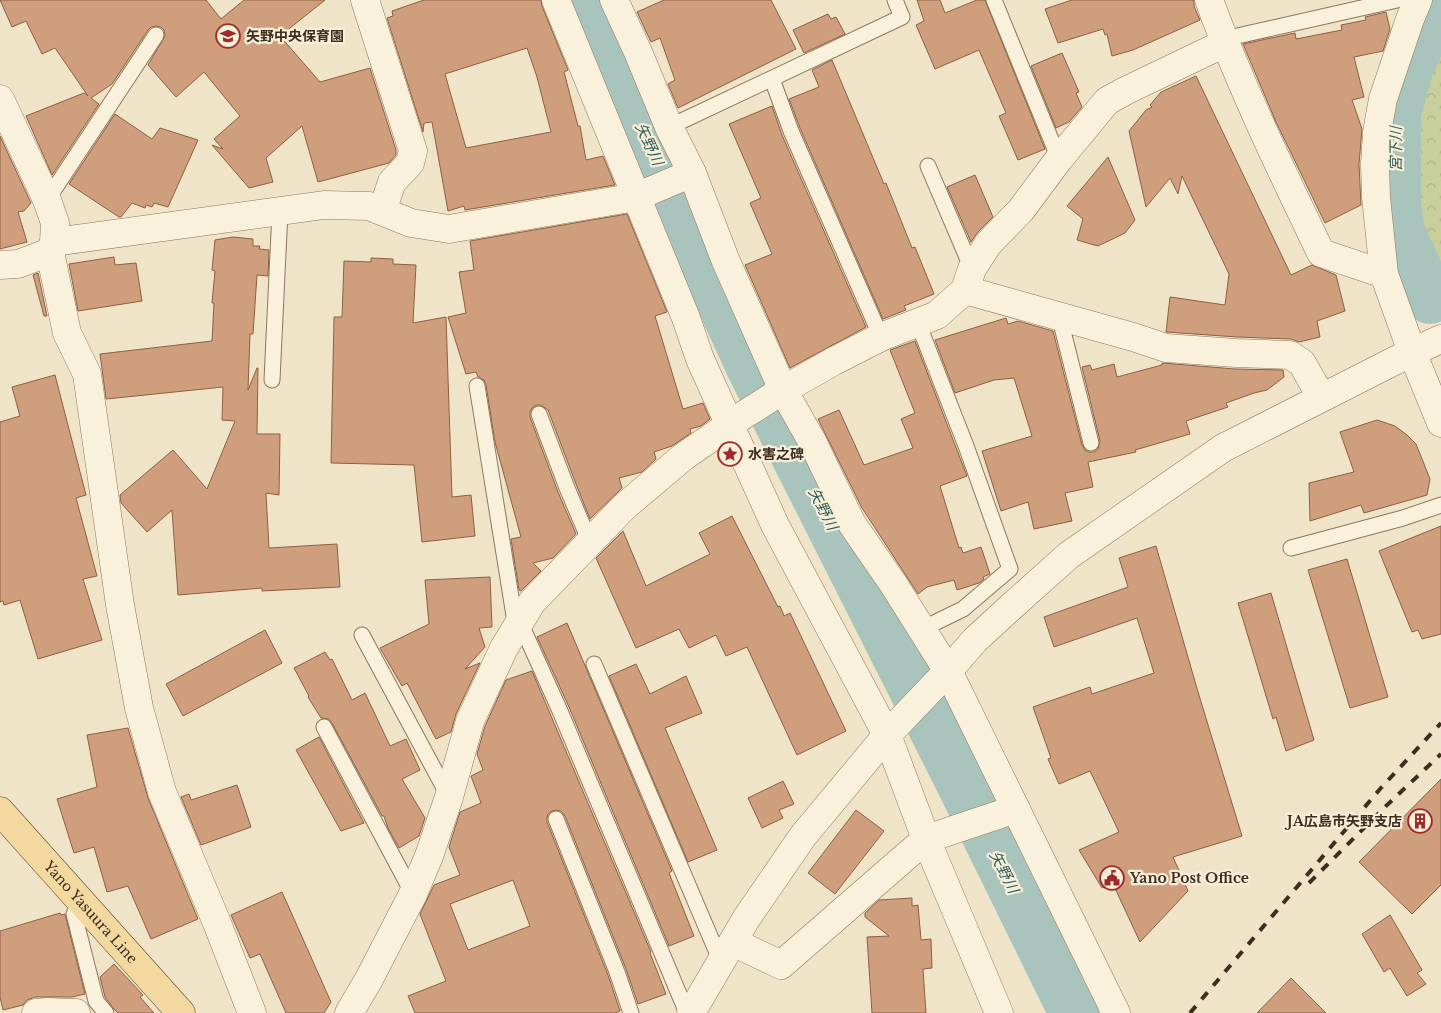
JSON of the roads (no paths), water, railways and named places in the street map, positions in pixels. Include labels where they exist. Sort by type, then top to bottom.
[{"type":"main road","name":"Yano Yasuura Line","points":[[3,821],[80,900],[181,1013]]},
{"type":"street","points":[[365,0],[413,151],[410,164],[392,182],[382,211]]},
{"type":"street","points":[[556,0],[644,193],[700,359],[736,420],[775,525],[891,730],[926,839],[999,1013]]},
{"type":"street","points":[[614,0],[638,52],[688,175],[725,259],[778,393],[813,443],[852,524],[922,629],[944,676],[1016,809],[1116,1013]]},
{"type":"street","points":[[1209,0],[1256,117],[1321,253],[1384,274]]},
{"type":"street","points":[[1418,0],[1383,99],[1377,132],[1375,164],[1376,197],[1384,274],[1412,352],[1441,423]]},
{"type":"street","points":[[349,1013],[368,981],[413,894],[429,856],[449,797],[470,720],[504,648],[532,602],[624,507],[683,457],[778,393],[834,361],[881,338],[936,315],[968,280],[988,244],[1021,210],[1059,159],[1107,102],[1125,91],[1225,41]]},
{"type":"street","points":[[0,99],[47,200],[54,223],[52,247],[67,333],[87,374],[120,605],[139,708],[162,792],[217,923],[252,1013]]},
{"type":"street","points":[[0,265],[18,264],[52,247],[324,205],[369,206],[411,223],[449,229],[644,193],[688,175]]},
{"type":"street","points":[[968,280],[1059,315],[1166,348],[1290,355],[1302,362],[1321,398]]},
{"type":"street","points":[[692,1013],[746,919],[803,836],[891,730],[944,676],[975,640],[1033,586],[1069,555],[1224,448],[1441,339]]},
{"type":"street","points":[[727,952],[781,965],[926,839],[1016,809]]},
{"type":"street","points":[[37,1013],[76,1013]]},
{"type":"lane","points":[[669,127],[902,17],[895,0]]},
{"type":"lane","points":[[994,0],[1059,159]]},
{"type":"lane","points":[[1225,41],[1396,0]]},
{"type":"lane","points":[[47,200],[156,34]]},
{"type":"lane","points":[[772,79],[791,131],[881,338]]},
{"type":"lane","points":[[928,166],[968,280]]},
{"type":"lane","points":[[272,380],[280,211]]},
{"type":"lane","points":[[1059,315],[1091,443]]},
{"type":"lane","points":[[918,323],[966,446],[1010,569],[963,609],[922,629]]},
{"type":"lane","points":[[477,386],[518,626],[560,711],[686,1013]]},
{"type":"lane","points":[[539,414],[590,542]]},
{"type":"lane","points":[[1291,548],[1403,518],[1441,505]]},
{"type":"lane","points":[[362,636],[449,797]]},
{"type":"lane","points":[[594,664],[727,952]]},
{"type":"lane","points":[[324,727],[413,894]]},
{"type":"lane","points":[[556,819],[617,972],[631,1013]]},
{"type":"lane","points":[[80,900],[74,914],[96,1001],[106,1013]]},
{"type":"waterway","name":"矢野川","points":[[583,0],[752,369],[959,779],[1074,1013]]},
{"type":"waterway","name":"宮下川","points":[[1430,299],[1400,231],[1396,205],[1396,113],[1409,67],[1438,0]]},
{"type":"railway","points":[[1190,1013],[1380,789],[1441,723]]},
{"type":"railway","points":[[1309,883],[1441,754]]},
{"type":"place","name":"矢野中央保育園","points":[[228,36]]},
{"type":"place","name":"水害之碑","points":[[730,454]]},
{"type":"place","name":"JA広島市矢野支店","points":[[1420,821]]},
{"type":"place","name":"Yano Post Office","points":[[1112,878]]}]
